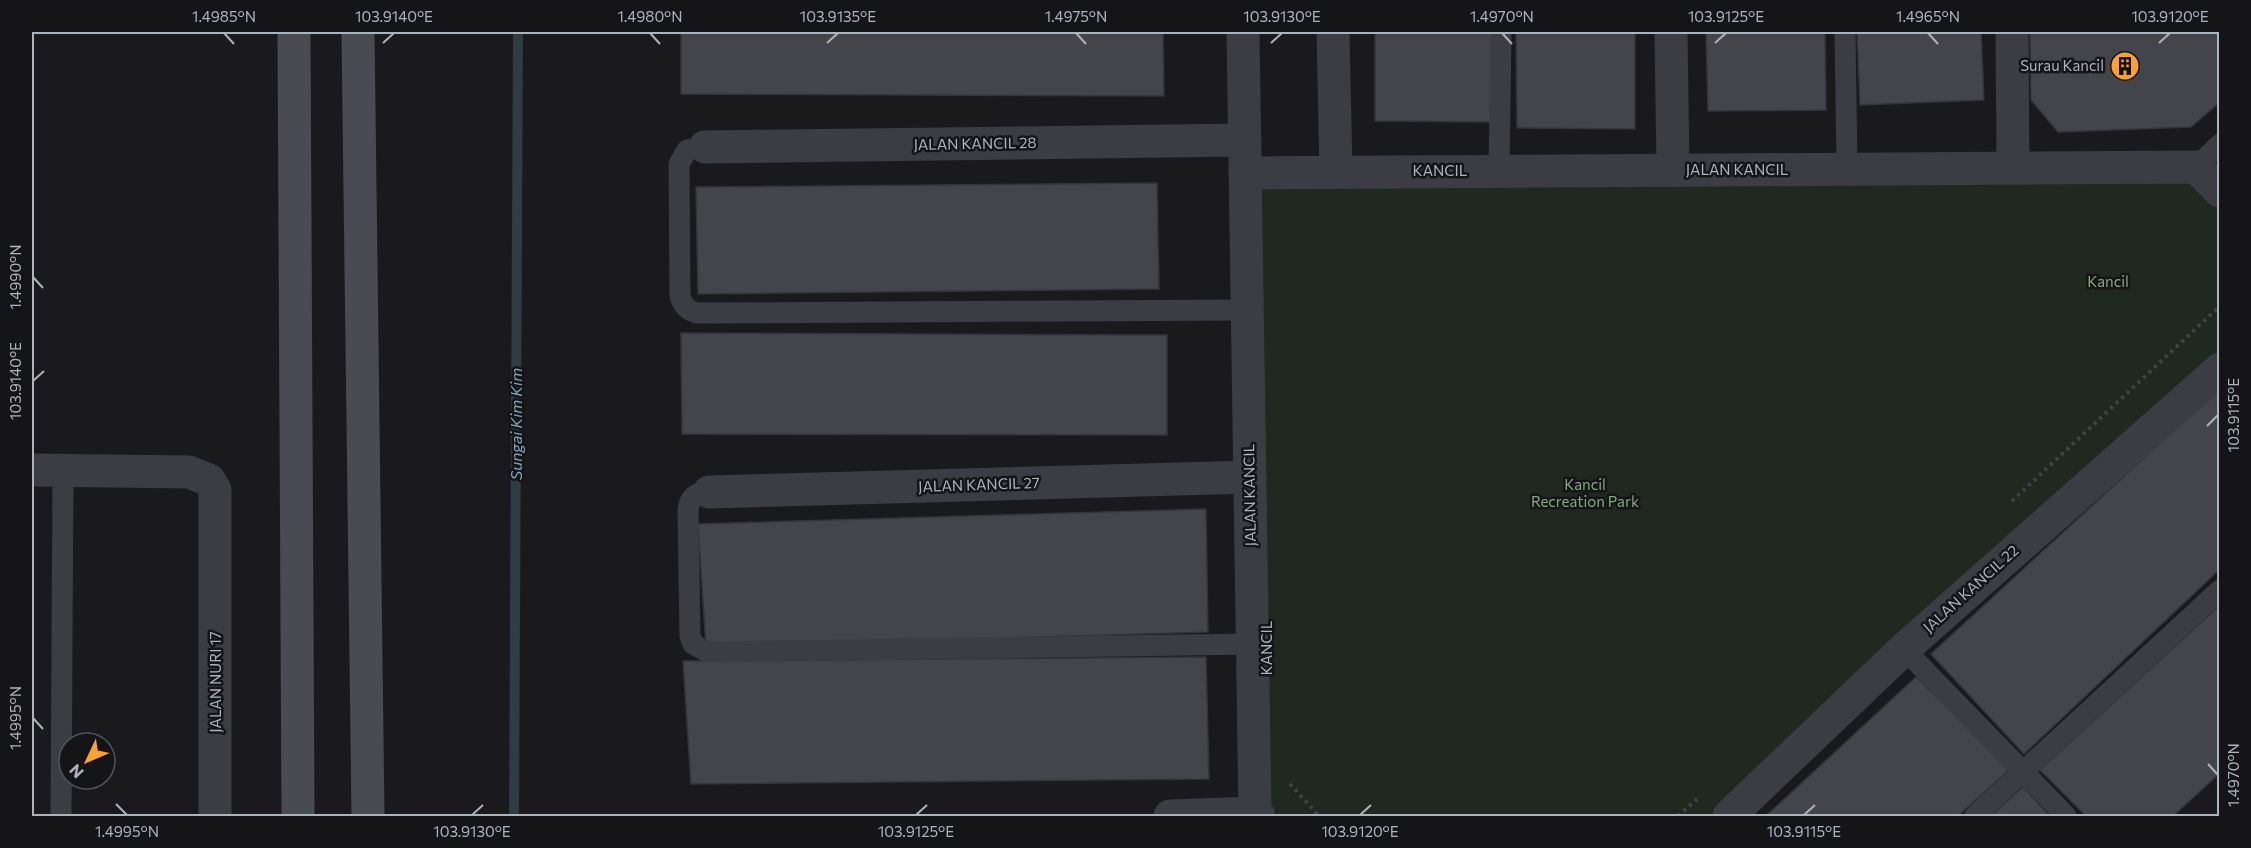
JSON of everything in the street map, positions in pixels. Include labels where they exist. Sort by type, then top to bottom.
[{"type":"main road","points":[[294,32],[298,816]]},
{"type":"main road","points":[[358,32],[368,816]]},
{"type":"street","name":"JALAN KANCIL","points":[[1243,32],[1257,815]]},
{"type":"street","points":[[1333,32],[1336,172]]},
{"type":"street","points":[[1671,32],[1672,170]]},
{"type":"street","points":[[2012,32],[2013,168]]},
{"type":"street","name":"JALAN KANCIL 28","points":[[705,147],[1245,140]]},
{"type":"street","name":"JALAN KANCIL","points":[[1245,173],[2196,167]]},
{"type":"street","points":[[2196,167],[2220,191]]},
{"type":"street","name":"JALAN KANCIL 22","points":[[1730,816],[1904,649],[2220,369]]},
{"type":"street","name":"JALAN NURI 17","points":[[47,470],[200,474],[209,480],[215,490],[215,816]]},
{"type":"street","name":"JALAN KANCIL 27","points":[[709,492],[1250,477]]},
{"type":"street","points":[[1170,816],[1257,815]]},
{"type":"lane","points":[[1499,171],[1501,32]]},
{"type":"lane","points":[[1845,32],[1847,169]]},
{"type":"lane","points":[[2196,167],[2220,144]]},
{"type":"lane","points":[[705,147],[687,150],[679,164],[680,296],[682,305],[689,311],[732,313],[1247,310]]},
{"type":"lane","points":[[47,470],[61,816]]},
{"type":"lane","points":[[709,492],[696,494],[689,500],[687,509],[690,636],[693,644],[699,650],[707,652],[1253,644]]},
{"type":"lane","points":[[1975,816],[2220,590]]},
{"type":"lane","points":[[1904,649],[2066,816]]},
{"type":"path","points":[[1288,782],[1319,816]]},
{"type":"green space","name":"Kancil Recreation Park","points":[[2196,167],[2219,191],[2219,369],[1728,816],[1279,816],[1269,805],[1238,173]]},
{"type":"building","points":[[681,32],[1163,32],[1164,96],[681,94]]},
{"type":"building","points":[[1375,32],[1492,32],[1491,122],[1375,121]]},
{"type":"building","points":[[1516,32],[1635,32],[1635,129],[1517,128]]},
{"type":"building","points":[[1706,32],[1825,32],[1826,110],[1708,111]]},
{"type":"building","points":[[1857,32],[1981,32],[1984,100],[1860,105]]},
{"type":"building","name":"Surau Kancil","points":[[2030,32],[2220,32],[2220,102],[2191,127],[2058,132],[2031,100]]},
{"type":"building","points":[[1157,183],[1159,289],[698,294],[696,187]]},
{"type":"building","points":[[681,333],[1167,335],[1167,435],[682,434]]},
{"type":"building","points":[[2220,388],[2220,569],[2024,754],[1931,654]]},
{"type":"building","points":[[1206,509],[1208,632],[706,647],[698,524]]},
{"type":"building","points":[[2220,605],[2220,773],[2173,816],[2086,816],[2040,770]]},
{"type":"building","points":[[1206,657],[1209,779],[691,784],[683,661]]},
{"type":"building","points":[[1916,677],[2011,768],[1958,816],[1766,816]]},
{"type":"building","points":[[2023,787],[2050,816],[1991,816]]},
{"type":"waterway","name":"Sungai Kim Kim","points":[[514,816],[518,32]]},
{"type":"place","name":"Surau Kancil","points":[[2125,66]]},
{"type":"park label","name":"Kancil","points":[[2108,282]]}]
